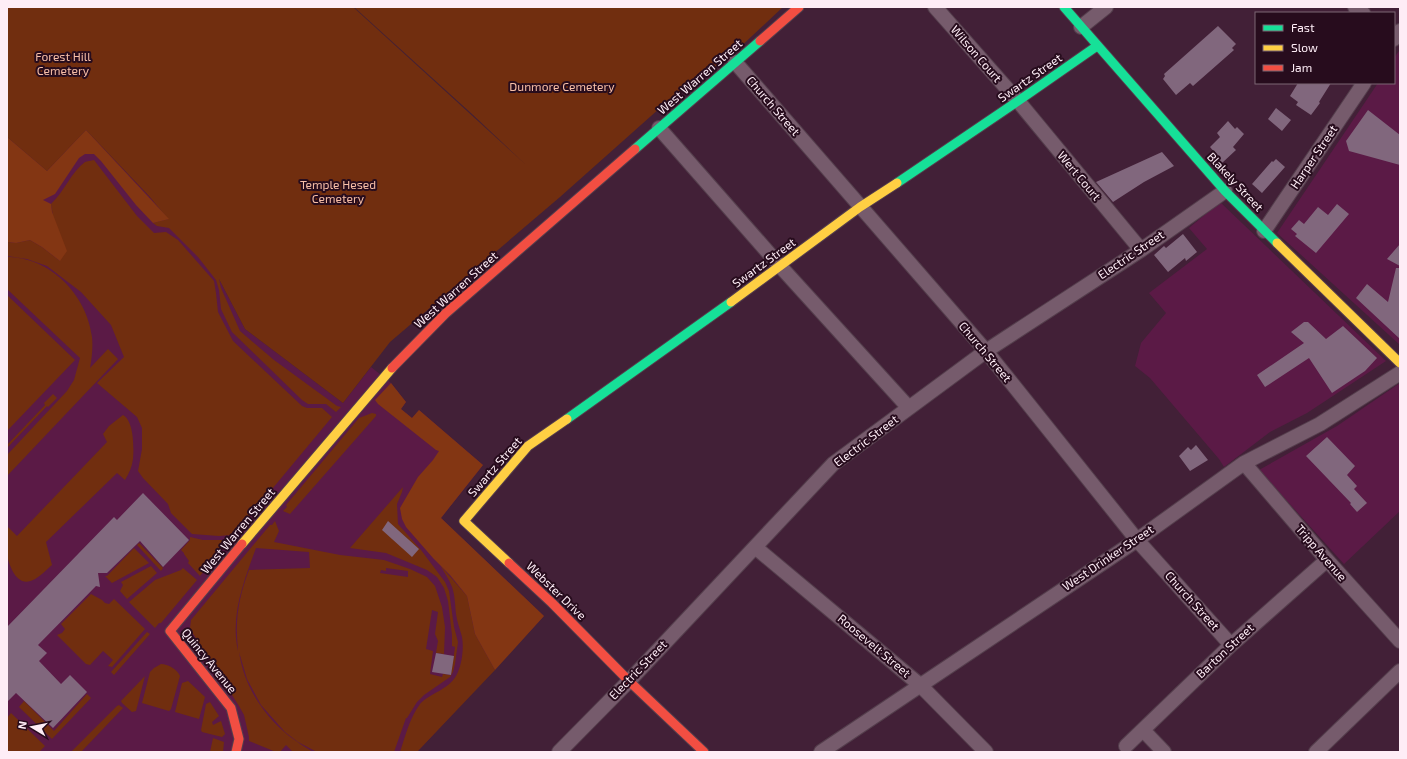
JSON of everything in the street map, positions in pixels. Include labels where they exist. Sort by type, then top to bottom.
[{"type":"street","name":"West Warren Street","points":[[170,631],[271,509],[392,368],[446,312],[799,7]]},
{"type":"street","name":"Wilson Court","points":[[935,7],[1018,101]]},
{"type":"street","name":"Blakely Street","points":[[1064,7],[1225,191],[1400,363]]},
{"type":"street","points":[[1081,27],[1106,7]]},
{"type":"street","name":"Swartz Street","points":[[464,521],[528,446],[860,207],[1097,46]]},
{"type":"street","name":"Church Street","points":[[735,62],[986,351],[1137,540],[1231,645]]},
{"type":"street","name":"Harper Street","points":[[1264,231],[1363,84]]},
{"type":"street","name":"Wert Court","points":[[1018,101],[1141,250]]},
{"type":"street","points":[[659,128],[780,266],[909,408]]},
{"type":"street","name":"Electric Street","points":[[559,752],[629,681],[833,464],[986,351],[1141,250],[1225,191]]},
{"type":"street","name":"West Drinker Street","points":[[821,752],[1137,540],[1244,463],[1320,424],[1400,373]]},
{"type":"street","name":"Tripp Avenue","points":[[1244,463],[1327,560],[1400,641]]},
{"type":"street","name":"Webster Drive","points":[[464,521],[552,603],[629,681],[704,752]]},
{"type":"street","name":"Roosevelt Street","points":[[755,547],[920,685],[986,752]]},
{"type":"street","name":"Barton Street","points":[[1126,746],[1231,645],[1327,560]]},
{"type":"street","name":"Quincy Avenue","points":[[170,631],[231,708],[239,739],[236,752]]},
{"type":"street","points":[[1316,752],[1400,670]]},
{"type":"street","points":[[1143,730],[1164,752]]},
{"type":"shaded area","points":[[1400,51],[1400,345],[1277,233],[1377,84],[1395,84],[1395,57]]},
{"type":"shaded area","points":[[86,130],[149,196],[218,277],[245,329],[343,403],[371,367],[391,383],[406,402],[401,409],[412,418],[419,410],[483,465],[441,518],[544,616],[417,752],[7,752],[7,137],[47,171]]},
{"type":"shaded area","points":[[86,130],[169,219],[153,223],[136,205],[101,161],[94,154],[85,154],[79,158],[55,194],[43,200],[51,204],[52,212],[67,251],[60,261],[30,240],[16,243],[8,242],[7,137],[47,171]]},
{"type":"shaded area","points":[[1220,202],[1386,361],[1307,413],[1270,432],[1224,467],[1219,459],[1150,378],[1135,366],[1141,343],[1166,313],[1149,293],[1207,249],[1189,228]]},
{"type":"shaded area","points":[[391,383],[406,402],[401,409],[412,418],[419,410],[483,465],[441,518],[544,616],[495,670],[475,634],[467,596],[406,527],[402,519],[400,508],[418,477],[439,451],[378,404],[375,400]]},
{"type":"shaded area","points":[[1400,383],[1400,511],[1344,564],[1259,470],[1337,426]]},
{"type":"green space","name":"Temple Hesed Cemetery","points":[[7,7],[353,7],[525,164],[354,7],[783,7],[735,52],[660,108],[560,197],[390,342],[343,403],[245,329],[219,279],[221,288],[240,331],[274,360],[337,406],[341,407],[336,412],[326,404],[308,404],[302,400],[232,332],[221,309],[219,290],[216,280],[198,257],[169,228],[157,226],[153,223],[168,219],[149,196],[86,130],[47,171],[7,137]]},
{"type":"green space","points":[[94,160],[137,216],[154,233],[166,232],[178,240],[214,281],[218,312],[233,341],[302,406],[307,408],[322,408],[332,417],[233,536],[192,534],[171,513],[168,504],[138,471],[142,449],[142,428],[137,417],[97,383],[124,357],[111,325],[81,292],[47,266],[27,259],[7,256],[7,240],[8,242],[16,243],[30,240],[60,261],[51,204],[80,166],[85,162]]},
{"type":"green space","points":[[7,257],[23,259],[38,264],[51,271],[64,281],[74,293],[83,307],[89,322],[92,337],[90,368],[108,349],[118,359],[7,476],[7,455],[67,391],[74,380],[80,358],[7,289]]},
{"type":"green space","points":[[7,295],[75,360],[7,431]]},
{"type":"green space","points":[[53,394],[57,398],[48,407],[47,406],[7,448],[7,445],[45,405],[44,403]]},
{"type":"green space","points":[[372,413],[376,414],[376,416],[290,514],[283,511],[287,507],[286,505],[359,418]]},
{"type":"green space","points":[[123,415],[127,418],[131,429],[133,448],[132,465],[125,480],[117,473],[46,542],[52,565],[33,580],[27,582],[22,581],[12,570],[8,559],[7,526],[17,536],[107,442],[103,434],[109,426]]},
{"type":"green space","points":[[403,487],[397,504],[398,524],[421,550],[445,582],[449,591],[454,627],[458,642],[455,664],[453,672],[450,677],[424,695],[417,702],[406,718],[394,752],[317,752],[298,742],[313,752],[293,752],[286,745],[280,752],[276,752],[249,741],[244,715],[190,628],[191,620],[270,525],[272,525],[275,521],[279,531],[274,542],[340,555],[384,560],[427,577],[435,586],[442,607],[445,627],[444,654],[436,653],[438,641],[435,634],[438,612],[432,610],[426,649],[433,651],[430,674],[442,677],[443,674],[451,675],[455,647],[452,646],[448,601],[444,588],[437,577],[427,570],[386,553],[350,548]],"holes":[[[256,548],[309,552],[310,568],[249,570],[241,594]],[[386,568],[408,571],[408,577],[380,573],[381,570],[386,571]],[[241,594],[237,626],[238,651],[236,624],[237,611]],[[239,652],[247,679],[261,705],[285,732],[298,742],[289,736],[271,719],[256,699],[245,677]]]},
{"type":"green space","points":[[190,537],[203,540],[229,541],[200,576],[188,563],[189,561],[181,550],[190,540]]},
{"type":"green space","points":[[139,543],[163,568],[161,571],[137,545]]},
{"type":"green space","points":[[134,548],[149,563],[112,583],[105,576],[107,576]]},
{"type":"green space","points":[[440,565],[467,596],[475,634],[495,670],[417,752],[400,752],[408,727],[416,709],[424,700],[453,681],[461,662],[463,641],[456,617],[454,594],[452,587]]},
{"type":"green space","points":[[151,566],[157,573],[127,599],[120,591],[123,585],[121,582]]},
{"type":"green space","points":[[183,568],[197,580],[161,623],[159,623],[155,628],[129,602],[155,580]]},
{"type":"green space","points":[[91,594],[109,604],[114,599],[145,629],[112,667],[108,666],[113,660],[103,651],[90,665],[86,664],[57,635],[62,633],[65,629],[61,624]]},
{"type":"green space","points":[[147,632],[150,634],[114,675],[111,672]]},
{"type":"green space","points":[[161,664],[172,667],[180,676],[171,709],[169,711],[142,703],[150,672]]},
{"type":"green space","points":[[145,676],[136,711],[132,712],[121,701]]},
{"type":"green space","points":[[188,681],[205,697],[199,719],[175,712],[182,683]]},
{"type":"green space","points":[[87,694],[91,698],[52,739],[19,707],[24,701],[54,731]]},
{"type":"green space","points":[[210,702],[219,716],[212,722],[213,725],[221,721],[225,734],[222,737],[202,732],[201,730],[206,704]]},
{"type":"green space","points":[[119,705],[123,708],[81,752],[71,752],[117,706]]},
{"type":"green space","points":[[11,713],[45,746],[39,752],[7,752],[7,718]]},
{"type":"green space","points":[[213,738],[224,742],[223,752],[210,752]]},
{"type":"building","points":[[1218,26],[1236,44],[1232,48],[1234,50],[1193,86],[1190,83],[1176,95],[1163,79],[1165,76],[1164,74]]},
{"type":"building","points":[[1297,84],[1330,84],[1319,102],[1320,103],[1311,115],[1296,105],[1298,102],[1290,96]]},
{"type":"building","points":[[1276,108],[1291,120],[1282,131],[1268,119]]},
{"type":"building","points":[[1368,110],[1400,135],[1400,165],[1349,151],[1346,141]]},
{"type":"building","points":[[1228,121],[1235,129],[1237,127],[1244,134],[1233,147],[1236,150],[1222,163],[1210,147],[1220,137],[1217,133]]},
{"type":"building","points":[[1162,152],[1174,166],[1144,182],[1113,202],[1096,182]]},
{"type":"building","points":[[1276,159],[1285,167],[1262,193],[1252,184],[1272,161],[1273,162]]},
{"type":"building","points":[[1337,204],[1349,214],[1316,253],[1295,236],[1297,234],[1291,229],[1299,220],[1304,224],[1318,207],[1328,215]]},
{"type":"building","points":[[1183,234],[1197,252],[1186,261],[1185,258],[1168,272],[1154,255],[1164,246],[1166,248]]},
{"type":"building","points":[[1400,244],[1400,266],[1387,259]]},
{"type":"building","points":[[1396,268],[1400,268],[1400,339],[1356,298],[1367,284],[1388,302]]},
{"type":"building","points":[[1304,322],[1308,322],[1326,339],[1343,326],[1377,358],[1365,371],[1332,393],[1309,358],[1265,387],[1257,375],[1304,343],[1291,332]]},
{"type":"building","points":[[1327,437],[1355,466],[1347,475],[1357,486],[1354,489],[1367,503],[1357,512],[1350,504],[1351,503],[1306,456]]},
{"type":"building","points":[[1196,445],[1208,460],[1190,471],[1179,456],[1188,447],[1191,450]]},
{"type":"building","points":[[143,493],[189,540],[163,567],[140,541],[107,573],[98,573],[100,587],[96,586],[38,645],[47,653],[39,661],[61,684],[70,675],[87,692],[53,728],[16,693],[7,702],[7,627],[114,517],[117,520]]},
{"type":"building","points":[[388,521],[419,549],[412,557],[382,530]]},
{"type":"building","points":[[436,653],[454,656],[451,675],[432,672]]},
{"type":"traffic: fast","points":[[1064,7],[1225,191],[1277,243]]},
{"type":"traffic: fast","points":[[635,149],[760,41]]},
{"type":"traffic: fast","points":[[897,183],[1097,46]]},
{"type":"traffic: fast","points":[[567,419],[731,302]]},
{"type":"traffic: slow","points":[[731,302],[860,207],[897,183]]},
{"type":"traffic: slow","points":[[1277,243],[1400,363]]},
{"type":"traffic: slow","points":[[242,544],[392,368]]},
{"type":"traffic: slow","points":[[509,563],[464,521],[528,446],[567,419]]},
{"type":"traffic: jam","points":[[760,41],[799,7]]},
{"type":"traffic: jam","points":[[392,368],[446,313],[635,149]]},
{"type":"traffic: jam","points":[[236,752],[239,739],[231,708],[170,631],[242,544]]},
{"type":"traffic: jam","points":[[509,563],[552,603],[629,681],[704,752]]},
{"type":"park label","name":"Forest Hill Cemetery","points":[[63,64]]},
{"type":"park label","name":"Dunmore Cemetery","points":[[562,87]]}]
